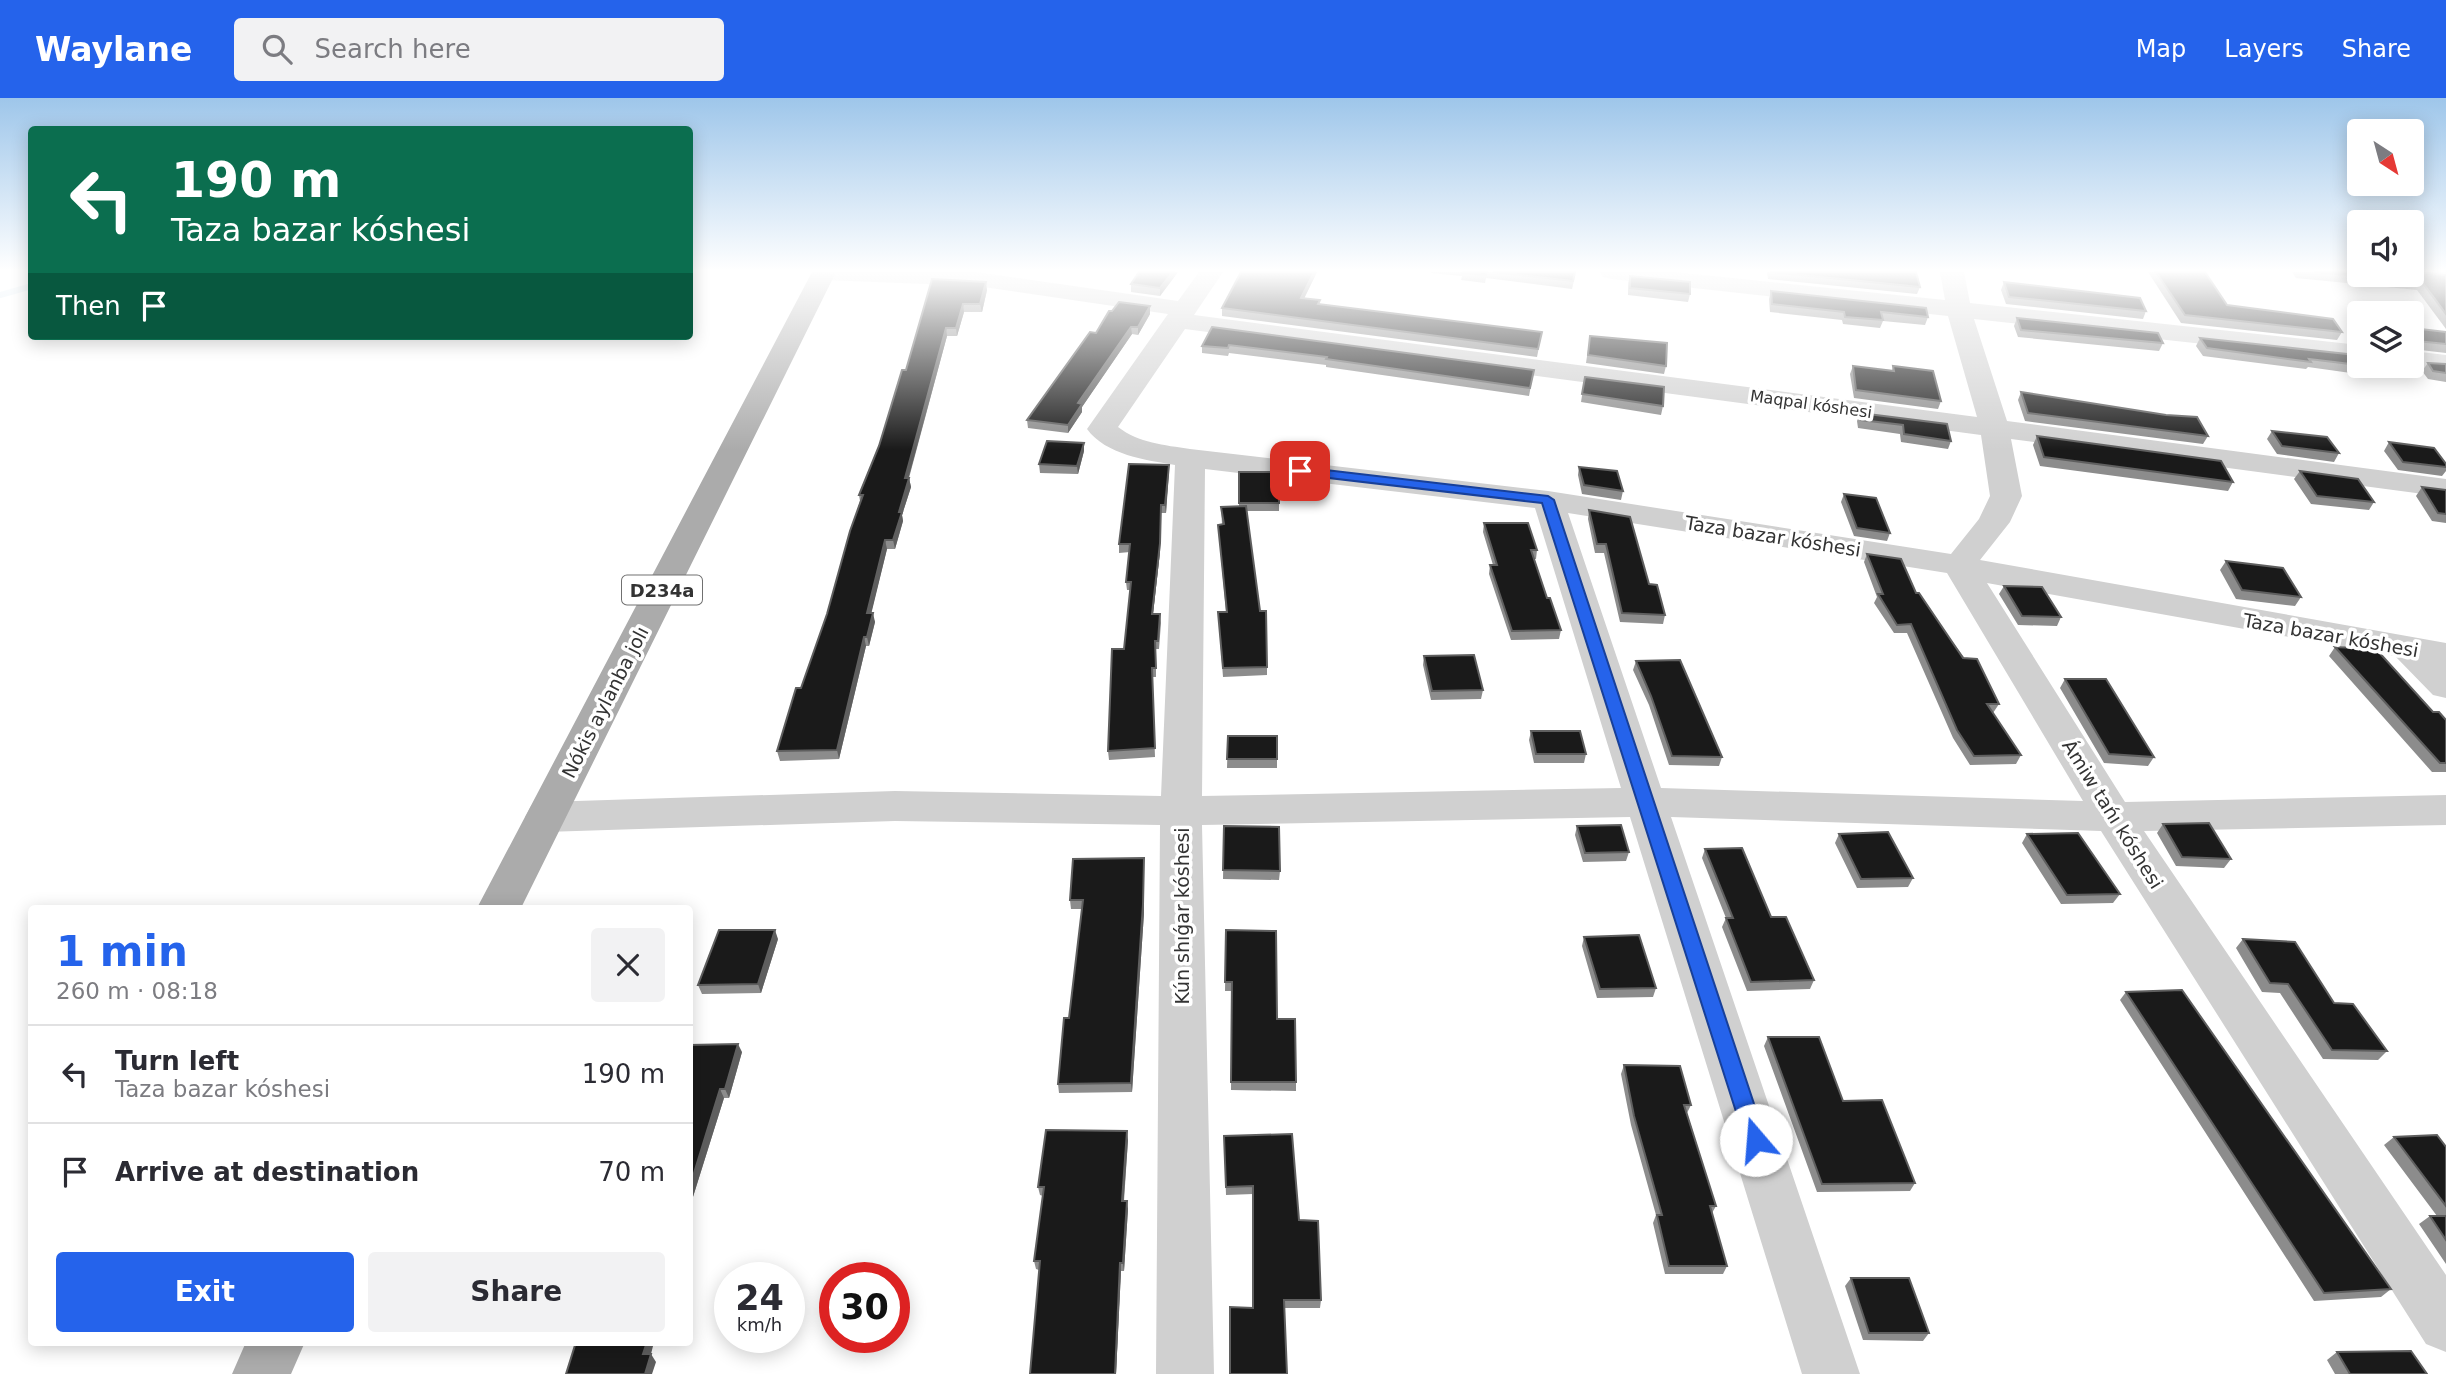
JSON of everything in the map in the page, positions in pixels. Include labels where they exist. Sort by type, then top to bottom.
[{"type":"main road","name":"Nókis aylanba jolı","points":[[501,905],[794,332]]},
{"type":"main road","points":[[261,1374],[275,1346]]},
{"type":"street","name":"Taza bazar kóshesi","points":[[1169,332],[1102,429],[1116,442],[1138,449],[1190,458],[1548,500],[1959,565],[1995,575],[2409,650],[2446,654]]},
{"type":"street","name":"Maqpal kóshesi","points":[[1298,332],[1995,429],[2446,488]]},
{"type":"street","points":[[1959,565],[1994,522],[2007,496],[1995,429],[1965,332]]},
{"type":"street","points":[[2155,332],[2347,352]]},
{"type":"street","points":[[2424,360],[2446,363]]},
{"type":"street","name":"Kún shıǵar kóshesi","points":[[1185,1374],[1181,811],[1190,458]]},
{"type":"street","points":[[1548,500],[1831,1374]]},
{"type":"street","name":"Ámiw tańı kóshesi","points":[[1959,565],[2113,817],[2446,1324]]},
{"type":"street","points":[[2409,650],[2446,686]]},
{"type":"street","points":[[545,817],[895,806],[1181,811],[1647,803],[2113,817],[2446,810]]},
{"type":"building","points":[[917,332],[945,332],[905,478],[909,478],[899,512],[902,512],[893,540],[885,540],[867,613],[873,613],[867,637],[864,637],[837,750],[777,751],[796,688],[801,688],[827,614],[863,495],[859,495],[879,446],[902,370],[906,370]]},
{"type":"building","points":[[1090,332],[1128,332],[1078,403],[1082,404],[1068,425],[1027,420]]},
{"type":"building","points":[[1210,332],[1246,332],[1534,370],[1530,388],[1326,359],[1327,357],[1229,345],[1228,348],[1202,346]]},
{"type":"building","points":[[1403,332],[1542,332],[1538,349]]},
{"type":"building","points":[[2038,332],[2144,332],[2158,333],[2163,343]]},
{"type":"building","points":[[2424,332],[2446,332],[2446,344],[2424,342]]},
{"type":"building","points":[[1590,336],[1667,343],[1666,366],[1588,355]]},
{"type":"building","points":[[2200,338],[2347,354],[2347,364],[2309,359],[2311,362],[2207,348]]},
{"type":"building","points":[[2428,363],[2446,364],[2446,373],[2433,371]]},
{"type":"building","points":[[1853,366],[1894,371],[1893,366],[1933,371],[1941,401],[1856,390]]},
{"type":"building","points":[[1585,377],[1664,387],[1663,406],[1582,394]]},
{"type":"building","points":[[2021,392],[2166,415],[2197,417],[2208,436],[2028,413]]},
{"type":"building","points":[[1860,413],[1947,424],[1951,441],[1904,434],[1903,425],[1861,420]]},
{"type":"building","points":[[2272,431],[2327,437],[2339,453],[2282,446]]},
{"type":"building","points":[[2037,436],[2221,461],[2233,482],[2044,457]]},
{"type":"building","points":[[1047,441],[1084,443],[1077,466],[1039,464]]},
{"type":"building","points":[[2389,442],[2434,448],[2446,467],[2403,462]]},
{"type":"building","points":[[1129,464],[1169,465],[1165,505],[1161,505],[1160,543],[1152,614],[1160,614],[1158,641],[1155,641],[1156,668],[1152,668],[1155,748],[1108,751],[1112,649],[1124,649],[1131,582],[1126,582],[1130,544],[1119,544]]},
{"type":"building","points":[[1579,467],[1617,471],[1623,491],[1584,485]]},
{"type":"building","points":[[2300,471],[2358,479],[2374,502],[2317,496]]},
{"type":"building","points":[[1239,472],[1279,472],[1279,503],[1239,503]]},
{"type":"building","points":[[2422,487],[2446,490],[2446,514],[2438,513]]},
{"type":"building","points":[[1844,494],[1876,498],[1890,533],[1857,528]]},
{"type":"building","points":[[1246,506],[1260,611],[1266,611],[1267,667],[1223,668],[1218,612],[1227,612],[1218,525],[1224,524],[1221,507]]},
{"type":"building","points":[[1589,510],[1630,517],[1649,584],[1657,585],[1665,615],[1622,613],[1606,544],[1597,544]]},
{"type":"building","points":[[1484,523],[1528,523],[1537,550],[1531,550],[1561,630],[1512,631],[1490,565],[1497,565]]},
{"type":"building","points":[[1867,554],[1901,559],[1916,593],[1919,593],[1963,658],[1977,659],[1999,704],[1987,704],[2021,755],[1974,756],[1957,730],[1911,624],[1897,625],[1878,594],[1883,594]]},
{"type":"building","points":[[2226,561],[2283,568],[2301,597],[2242,590]]},
{"type":"building","points":[[2004,586],[2042,587],[2061,617],[2022,616]]},
{"type":"building","points":[[2335,647],[2376,649],[2433,712],[2439,712],[2446,720],[2446,763],[2440,763]]},
{"type":"building","points":[[1474,655],[1483,690],[1432,691],[1424,656]]},
{"type":"building","points":[[1680,660],[1722,757],[1672,756],[1636,661]]},
{"type":"building","points":[[2065,679],[2106,679],[2154,757],[2109,754]]},
{"type":"building","points":[[1531,731],[1580,731],[1586,754],[1536,754]]},
{"type":"building","points":[[1228,736],[1277,736],[1277,759],[1227,759]]},
{"type":"building","points":[[2209,823],[2231,859],[2182,857],[2163,824]]},
{"type":"building","points":[[1621,825],[1629,852],[1585,853],[1577,826]]},
{"type":"building","points":[[1224,826],[1279,827],[1280,871],[1223,870]]},
{"type":"building","points":[[1888,832],[1913,878],[1861,879],[1839,834]]},
{"type":"building","points":[[2078,833],[2120,894],[2067,895],[2027,834]]},
{"type":"building","points":[[1742,848],[1771,917],[1786,917],[1814,980],[1751,982],[1726,918],[1733,918],[1705,849]]},
{"type":"building","points":[[1144,858],[1131,1083],[1058,1084],[1064,1018],[1069,1018],[1083,900],[1070,900],[1073,859]]},
{"type":"building","points":[[719,930],[775,930],[758,984],[698,985]]},
{"type":"building","points":[[1226,930],[1276,931],[1277,1019],[1295,1019],[1296,1082],[1231,1082],[1232,982],[1225,982]]},
{"type":"building","points":[[1639,935],[1656,988],[1600,989],[1584,937]]},
{"type":"building","points":[[2243,939],[2295,942],[2334,1003],[2353,1004],[2387,1051],[2332,1050],[2288,984],[2270,983]]},
{"type":"building","points":[[2182,990],[2391,1289],[2324,1293],[2126,992]]},
{"type":"building","points":[[1768,1037],[1819,1037],[1843,1101],[1882,1100],[1915,1183],[1822,1184]]},
{"type":"building","points":[[738,1044],[725,1089],[720,1089],[693,1176],[693,1045]]},
{"type":"building","points":[[1624,1065],[1680,1066],[1691,1105],[1684,1105],[1716,1206],[1710,1206],[1727,1266],[1669,1266],[1657,1215],[1662,1215],[1634,1116]]},
{"type":"building","points":[[1046,1130],[1127,1131],[1122,1201],[1127,1201],[1123,1263],[1120,1263],[1115,1374],[1030,1374],[1040,1261],[1034,1261],[1044,1187],[1038,1187]]},
{"type":"building","points":[[1292,1134],[1299,1220],[1318,1221],[1321,1300],[1284,1300],[1287,1374],[1230,1374],[1230,1307],[1253,1308],[1253,1186],[1226,1187],[1224,1136]]},
{"type":"building","points":[[2437,1135],[2446,1147],[2446,1206],[2394,1137]]},
{"type":"building","points":[[2430,1216],[2446,1216],[2446,1240]]},
{"type":"building","points":[[1851,1278],[1909,1278],[1929,1333],[1869,1333]]},
{"type":"building","points":[[575,1346],[646,1346],[643,1354],[651,1354],[645,1374],[566,1374]]},
{"type":"building","points":[[2411,1351],[2427,1374],[2350,1374],[2337,1352]]},
{"type":"route","points":[[1300,471],[1548,500],[1756,1140]]}]
